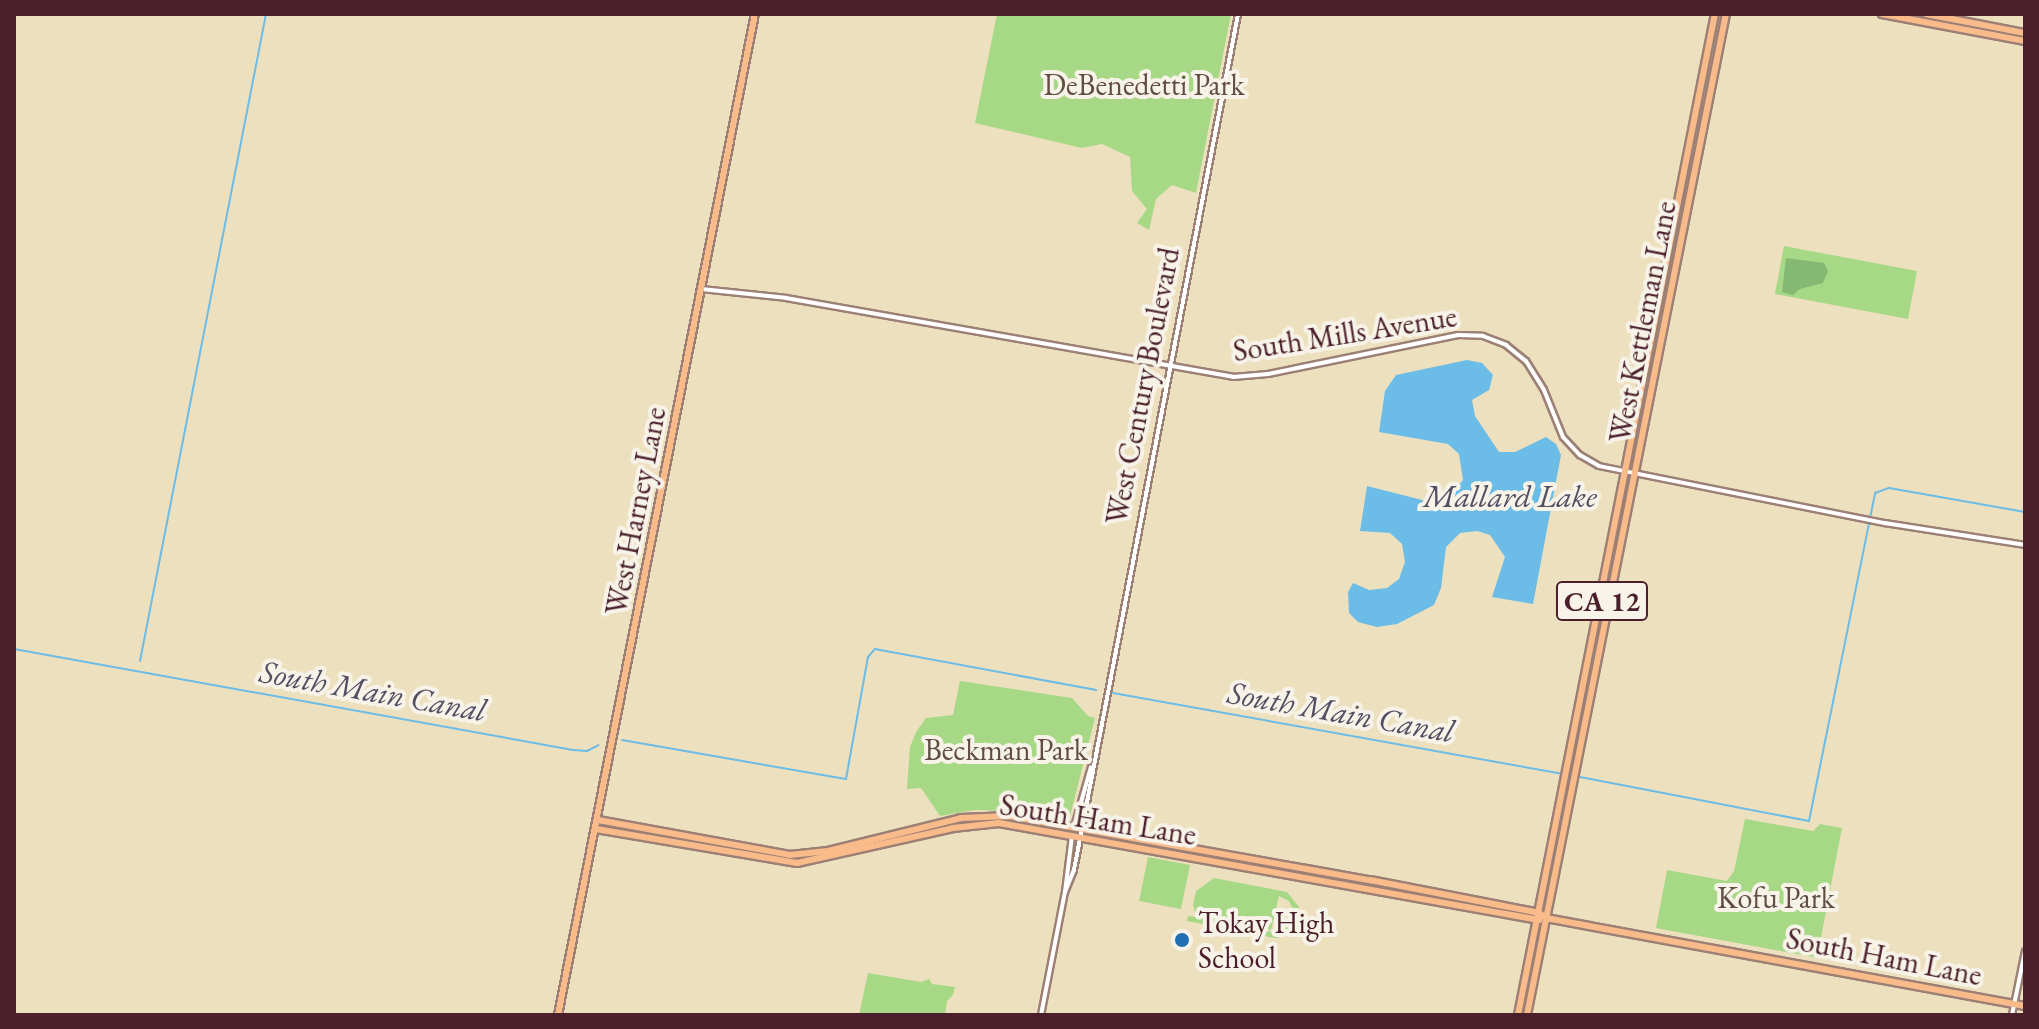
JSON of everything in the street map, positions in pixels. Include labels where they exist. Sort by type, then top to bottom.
[{"type":"main road","name":"West Harney Lane","points":[[558,1015],[755,14]]},
{"type":"main road","name":"West Kettleman Lane","points":[[1518,1015],[1631,474],[1715,14]]},
{"type":"main road","name":"West Kettleman Lane","points":[[1527,1015],[1591,695],[1597,645],[1726,14]]},
{"type":"main road","points":[[1882,14],[2025,41]]},
{"type":"main road","points":[[1926,14],[2025,33]]},
{"type":"main road","points":[[1943,26],[1962,26],[1965,22]]},
{"type":"main road","name":"South Ham Lane","points":[[598,820],[790,855],[828,851],[980,816],[1009,816],[1077,832],[2025,1006]]},
{"type":"main road","name":"South Ham Lane","points":[[596,829],[797,863],[970,825],[999,823],[1077,832]]},
{"type":"street","name":"West Century Boulevard","points":[[1041,1015],[1238,14]]},
{"type":"street","name":"South Mills Avenue","points":[[701,289],[816,303],[1243,378],[1458,335],[1483,336],[1506,345],[1526,361],[1544,390],[1558,429],[1572,447],[1594,464],[1631,474],[1993,543],[2025,545]]},
{"type":"street","points":[[2012,1015],[2025,951]]},
{"type":"green space","name":"DeBenedetti Park","points":[[997,14],[1231,14],[1196,193],[1172,185],[1156,199],[1149,230],[1137,223],[1147,209],[1132,191],[1130,157],[1102,144],[1082,148],[975,123]]},
{"type":"green space","points":[[1784,246],[1917,271],[1908,319],[1775,294]]},
{"type":"green space","points":[[1786,258],[1824,263],[1828,271],[1823,283],[1800,289],[1793,295],[1782,292]]},
{"type":"green space","name":"Beckman Park","points":[[960,681],[1072,698],[1088,716],[1095,718],[1069,820],[1010,811],[974,810],[940,816],[921,788],[907,789],[910,747],[916,732],[926,718],[953,715]]},
{"type":"green space","name":"Kofu Park","points":[[1745,819],[1813,831],[1820,824],[1842,828],[1818,953],[1813,957],[1656,928],[1667,870],[1727,881],[1734,871]]},
{"type":"green space","points":[[1148,857],[1190,865],[1181,909],[1139,901]]},
{"type":"green space","points":[[1214,878],[1287,892],[1299,907],[1297,926],[1286,936],[1275,938],[1187,921],[1188,916],[1197,917],[1193,905],[1196,891]],"holes":[[[1279,896],[1289,901],[1294,912],[1292,923],[1280,932],[1208,918],[1271,930]]]},
{"type":"green space","points":[[868,973],[921,982],[929,979],[932,984],[955,987],[947,1001],[945,1015],[859,1015]]},
{"type":"water","name":"Mallard Lake","points":[[1467,360],[1482,363],[1493,375],[1489,390],[1472,400],[1475,416],[1499,452],[1515,452],[1546,437],[1556,444],[1561,455],[1533,604],[1492,597],[1505,557],[1490,535],[1477,531],[1460,533],[1446,547],[1441,588],[1434,605],[1397,624],[1377,627],[1358,622],[1349,613],[1348,592],[1353,583],[1369,590],[1387,588],[1399,579],[1405,562],[1402,544],[1390,533],[1360,531],[1367,486],[1430,502],[1446,499],[1463,480],[1459,454],[1448,444],[1379,432],[1385,391],[1396,375]]},
{"type":"waterway","points":[[140,661],[266,14]]},
{"type":"waterway","points":[[1580,777],[1809,821],[1875,493],[1889,488],[2025,512]]},
{"type":"waterway","name":"South Main Canal","points":[[14,649],[573,750],[587,751],[599,745]]},
{"type":"waterway","name":"South Main Canal","points":[[622,740],[846,779],[868,657],[875,649],[1096,690]]},
{"type":"waterway","name":"South Main Canal","points":[[1113,693],[1562,774]]},
{"type":"place","name":"Tokay High School","points":[[1182,940]]}]
